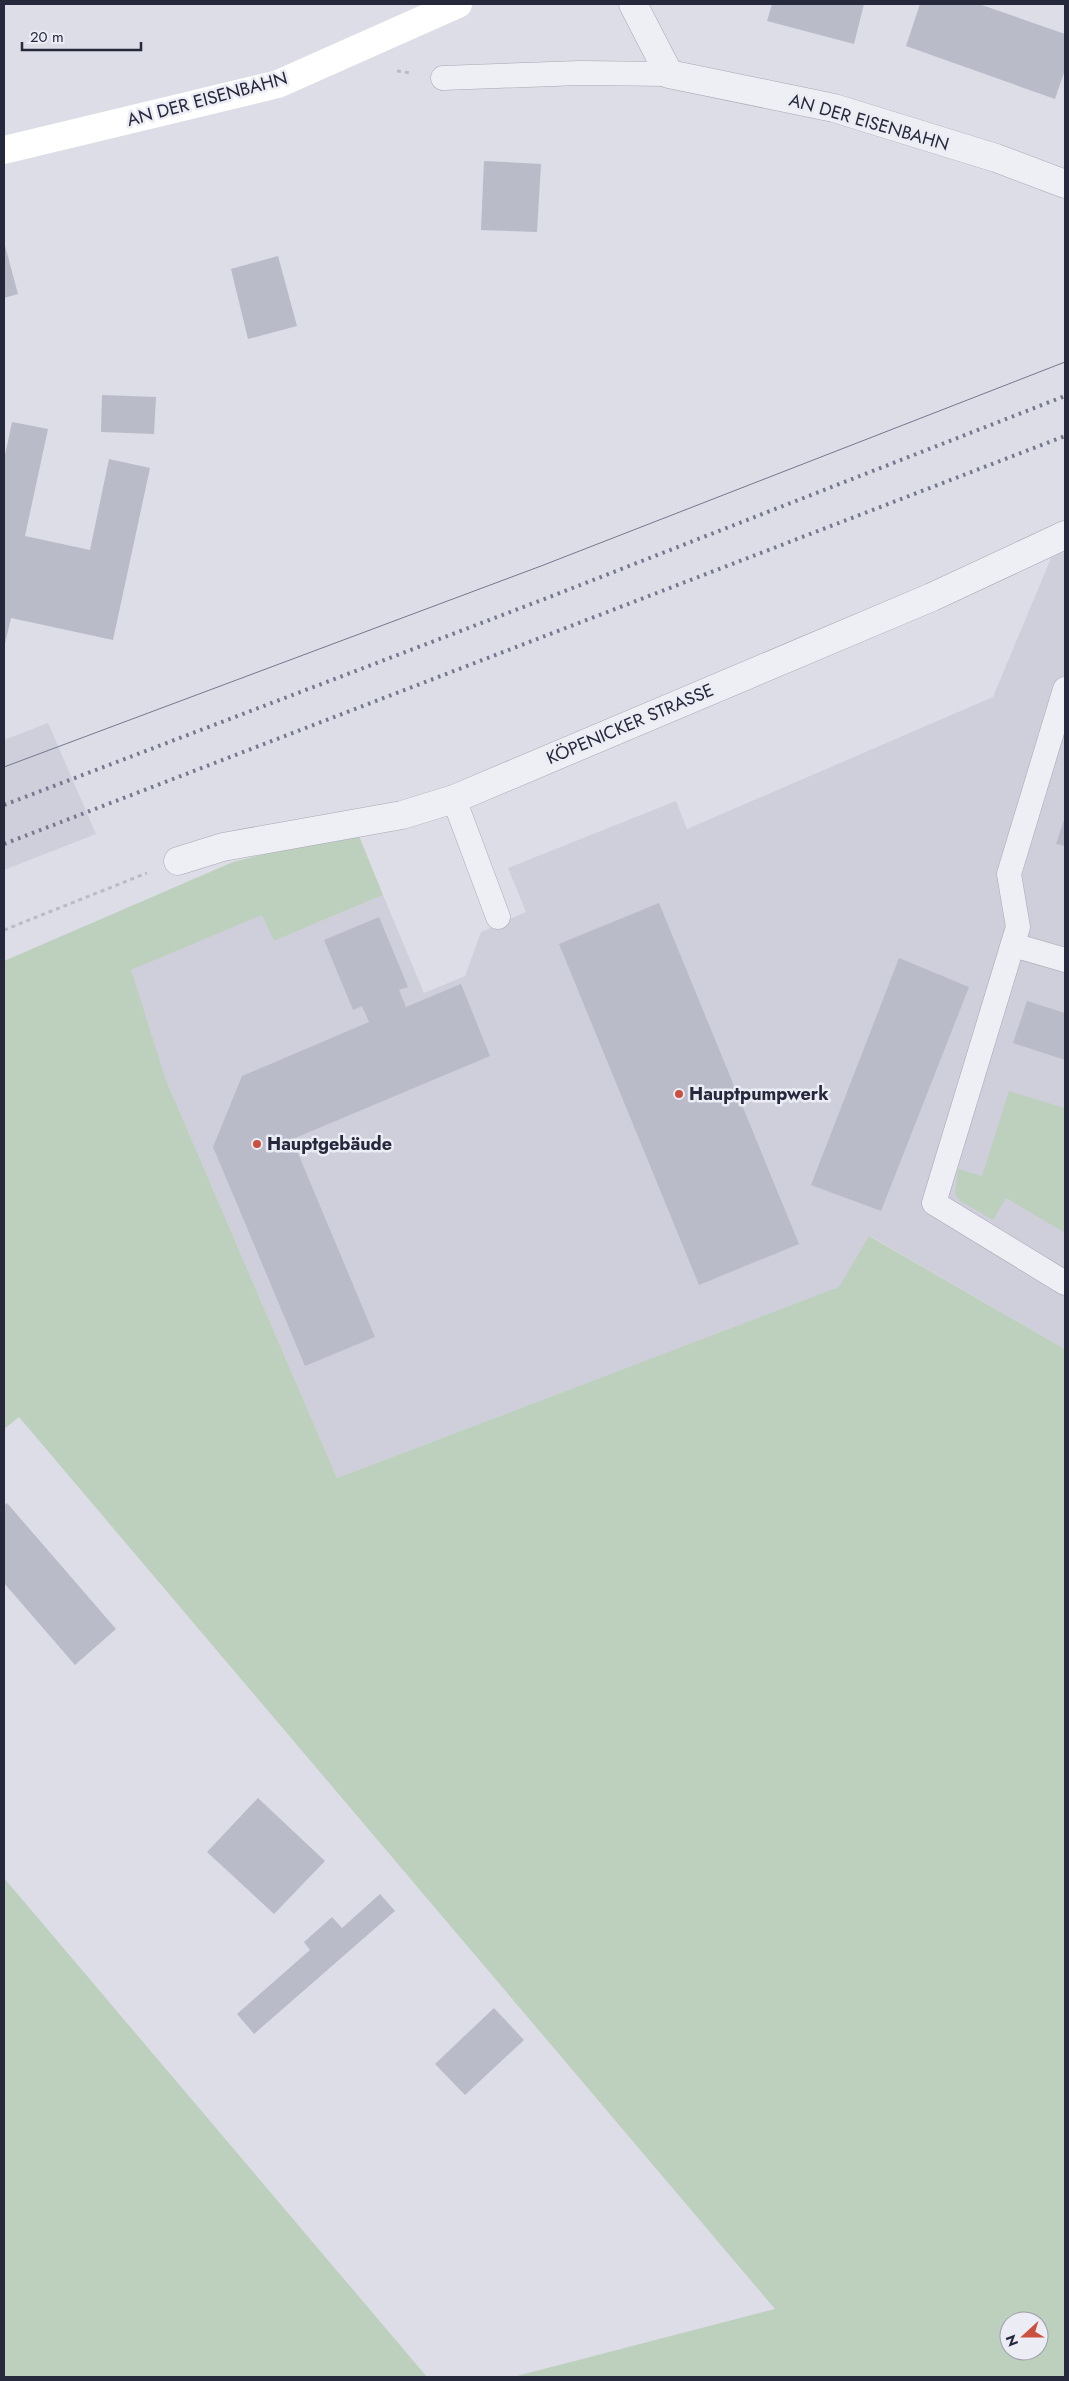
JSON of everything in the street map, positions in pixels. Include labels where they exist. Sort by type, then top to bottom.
[{"type":"main road","name":"AN DER EISENBAHN","points":[[4,150],[278,84],[458,4]]},
{"type":"street","points":[[633,4],[669,74]]},
{"type":"street","name":"AN DER EISENBAHN","points":[[669,74],[834,108],[996,158],[1065,184]]},
{"type":"street","name":"KÖPENICKER STRASSE","points":[[178,861],[223,847],[402,815],[454,799],[932,597],[1065,535]]},
{"type":"lane","name":"AN DER EISENBAHN","points":[[444,78],[580,73],[669,74]]},
{"type":"lane","points":[[1065,689],[1009,874],[1018,927],[934,1203],[1065,1283]]},
{"type":"lane","points":[[454,799],[498,917]]},
{"type":"lane","points":[[1013,945],[1065,960]]},
{"type":"path","points":[[4,930],[178,861]]},
{"type":"shaded area","points":[[1065,552],[1065,1349],[870,1236],[840,1287],[337,1478],[166,1080],[130,970],[263,914],[274,941],[383,895],[424,993],[465,976],[481,932],[526,912],[508,868],[676,801],[687,829],[993,697],[1051,558]]},
{"type":"shaded area","points":[[48,723],[96,834],[4,870],[4,740]]},
{"type":"green space","points":[[357,831],[383,895],[274,941],[262,915],[131,970],[166,1080],[337,1478],[839,1287],[869,1236],[1065,1349],[1065,2377],[513,2377],[775,2309],[19,1417],[4,1429],[4,961],[233,862]]},
{"type":"green space","points":[[1009,1091],[1065,1108],[1065,1233],[1006,1198],[993,1220],[960,1201],[955,1194],[958,1169],[982,1176]]},
{"type":"green space","points":[[4,1878],[427,2377],[4,2377]]},
{"type":"building","points":[[772,4],[864,4],[854,44],[767,21]]},
{"type":"building","points":[[920,4],[979,4],[1065,34],[1065,70],[1055,99],[906,46]]},
{"type":"building","points":[[484,161],[541,164],[537,232],[481,230]]},
{"type":"building","points":[[4,242],[18,294],[4,298]]},
{"type":"building","points":[[278,256],[297,326],[248,339],[231,269]]},
{"type":"building","points":[[102,395],[156,397],[154,434],[101,432]]},
{"type":"building","points":[[12,422],[48,429],[25,536],[90,550],[109,459],[150,468],[113,640],[11,618],[4,648],[4,460]]},
{"type":"building","points":[[1065,817],[1065,846],[1056,844]]},
{"type":"building","name":"Hauptpumpwerk","points":[[659,903],[799,1244],[699,1285],[559,944]]},
{"type":"building","name":"Hauptgebäude","points":[[379,917],[408,987],[399,990],[406,1007],[461,984],[490,1056],[295,1138],[301,1141],[297,1151],[375,1337],[305,1366],[213,1147],[242,1076],[369,1022],[362,1006],[353,1010],[324,940]]},
{"type":"building","points":[[899,958],[969,987],[881,1211],[811,1185]]},
{"type":"building","points":[[1027,1001],[1065,1013],[1065,1060],[1013,1043]]},
{"type":"building","points":[[7,1503],[116,1629],[75,1665],[4,1583],[4,1506]]},
{"type":"building","points":[[258,1798],[325,1861],[274,1914],[207,1852]]},
{"type":"building","points":[[380,1894],[395,1911],[254,2034],[237,2014],[310,1950],[304,1942],[332,1917],[342,1928]]},
{"type":"building","points":[[494,2008],[524,2040],[465,2095],[435,2064]]},
{"type":"tram line","points":[[4,767],[541,566],[1065,362]]},
{"type":"railway","points":[[4,805],[547,598],[1065,396]]},
{"type":"railway","points":[[4,844],[1065,436]]},
{"type":"place","name":"Hauptpumpwerk","points":[[679,1094]]},
{"type":"place","name":"Hauptgebäude","points":[[257,1144]]}]
